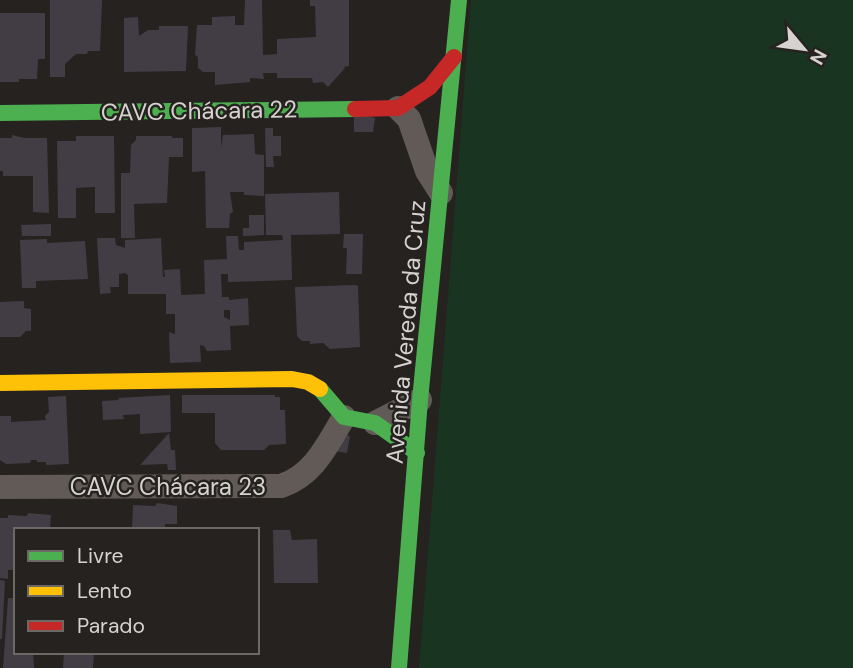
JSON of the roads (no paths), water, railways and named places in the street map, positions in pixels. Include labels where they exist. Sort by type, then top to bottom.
[{"type":"street","name":"Avenida Vereda da Cruz","points":[[399,668],[420,400],[460,0]]},
{"type":"street","points":[[442,195],[427,172],[409,119],[398,108],[434,85],[453,57]]},
{"type":"street","name":"CAVC Chácara 22","points":[[0,113],[398,108]]},
{"type":"street","points":[[0,383],[292,379],[308,382],[319,388],[344,417],[375,423],[417,453]]},
{"type":"street","points":[[375,423],[420,400]]},
{"type":"street","name":"CAVC Chácara 23","points":[[0,487],[281,486],[296,481],[320,458],[344,417]]}]
